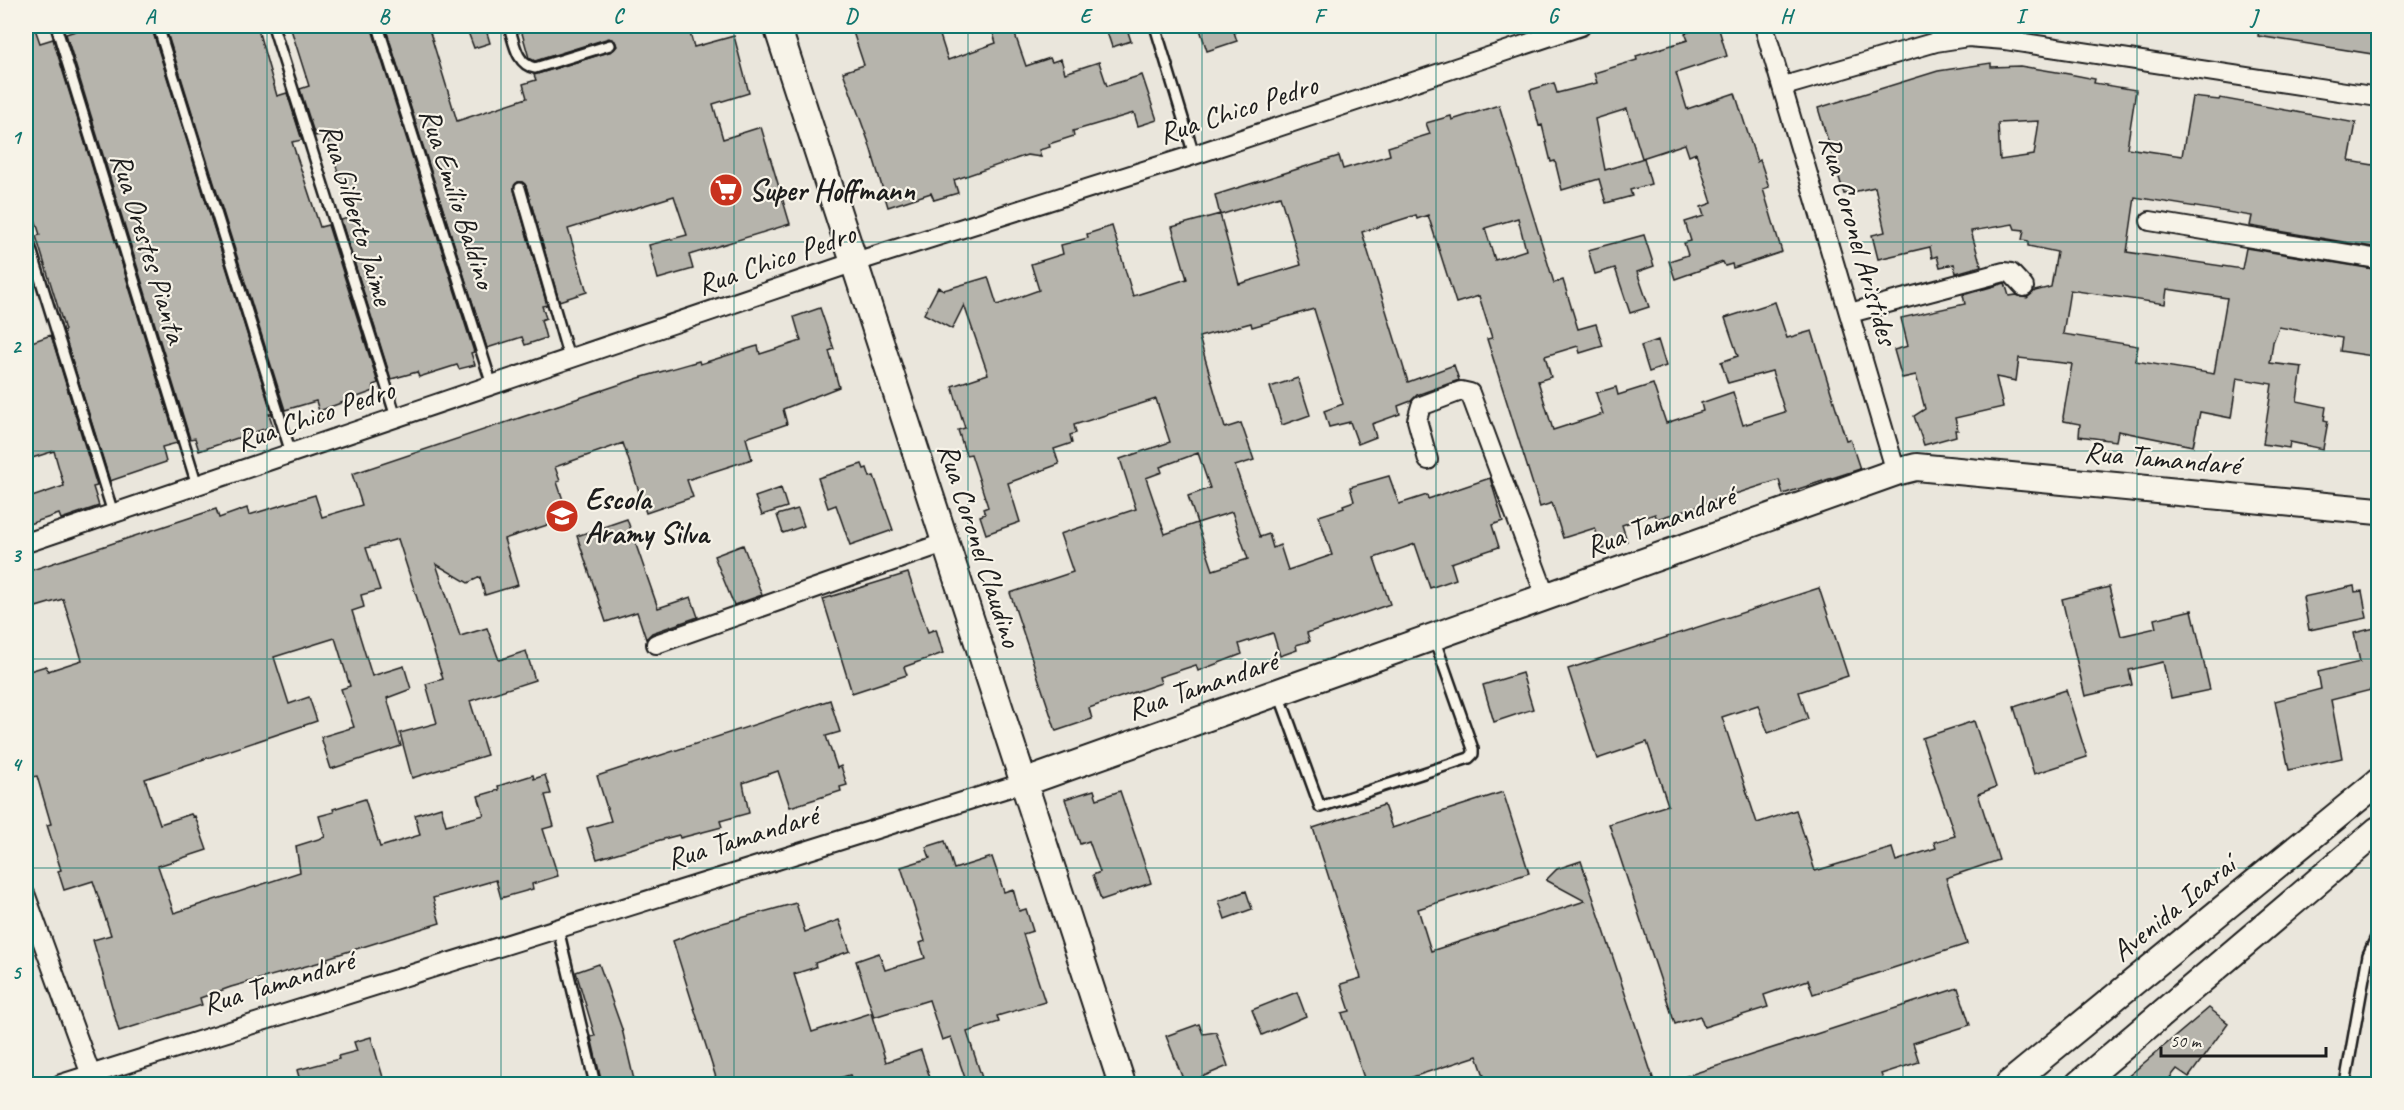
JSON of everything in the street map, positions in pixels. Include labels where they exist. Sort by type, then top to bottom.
[{"type":"street","name":"Rua Coronel Claudino","points":[[777,26],[852,263],[1122,1084]]},
{"type":"street","name":"Rua Chico Pedro","points":[[26,543],[852,263],[1194,155],[1581,26]]},
{"type":"street","name":"Rua Coronel Aristides","points":[[1764,26],[1784,87],[1896,472]]},
{"type":"street","points":[[1784,87],[1936,42],[1968,37],[2006,40],[2379,97]]},
{"type":"street","points":[[2150,221],[2379,259]]},
{"type":"street","points":[[1850,312],[2004,272],[2011,273],[2024,287]]},
{"type":"street","points":[[1428,460],[1417,420],[1421,406],[1461,391],[1470,393],[1546,597]]},
{"type":"street","name":"Rua Tamandaré","points":[[62,1084],[1023,783],[1896,472],[1917,467],[2379,511]]},
{"type":"street","points":[[657,644],[944,543]]},
{"type":"street","name":"Avenida Icaraí","points":[[2009,1084],[2379,782]]},
{"type":"street","points":[[2079,1084],[2379,830]]},
{"type":"street","points":[[26,896],[90,1075]]},
{"type":"lane","name":"Rua Orestes Pianta","points":[[56,26],[197,485]]},
{"type":"lane","points":[[158,26],[291,453]]},
{"type":"lane","name":"Rua Gilberto Jaime","points":[[273,26],[396,417]]},
{"type":"lane","name":"Rua Emílio Baldino","points":[[378,26],[492,385]]},
{"type":"lane","points":[[509,26],[521,61],[527,67],[535,68],[610,45]]},
{"type":"lane","points":[[1155,26],[1194,155]]},
{"type":"lane","points":[[519,188],[569,358]]},
{"type":"lane","points":[[26,233],[113,513]]},
{"type":"lane","points":[[1278,693],[1320,807],[1469,758],[1473,749],[1434,638]]},
{"type":"lane","points":[[558,929],[595,1084]]},
{"type":"lane","points":[[2345,1084],[2368,955],[2379,933]]},
{"type":"building","points":[[26,26],[34,26],[40,43],[53,39],[177,443],[162,447],[166,462],[110,481],[63,331],[65,330],[36,236],[40,235],[29,199],[26,201]]},
{"type":"building","points":[[91,26],[151,26],[272,414],[269,414],[273,426],[199,451],[195,438],[190,439],[66,34]]},
{"type":"building","points":[[165,26],[257,26],[277,96],[287,93],[302,140],[292,142],[320,227],[328,225],[378,383],[373,385],[374,391],[319,411],[316,401],[285,410]]},
{"type":"building","points":[[290,26],[371,26],[474,352],[471,353],[475,365],[459,369],[457,365],[419,377],[417,372],[391,379],[341,220],[352,217],[326,134],[315,136],[300,89],[309,86]]},
{"type":"building","points":[[385,26],[428,26],[457,121],[527,98],[523,84],[536,80],[534,75],[612,51],[617,46],[615,41],[609,38],[535,61],[529,58],[520,26],[688,26],[694,47],[734,36],[749,93],[713,104],[723,139],[761,127],[790,224],[689,255],[693,269],[658,279],[649,245],[687,235],[674,196],[568,229],[587,292],[559,301],[526,186],[518,182],[514,190],[547,305],[542,306],[546,318],[541,320],[546,338],[525,345],[522,337],[487,348]]},
{"type":"building","points":[[485,26],[490,43],[474,48],[468,32]]},
{"type":"building","points":[[851,26],[937,26],[948,60],[996,43],[991,26],[1012,26],[1026,66],[1050,58],[1052,62],[1061,59],[1065,73],[1099,62],[1107,86],[1142,75],[1157,120],[1138,126],[1134,113],[1073,131],[1074,136],[1049,144],[1050,147],[1039,150],[1041,157],[1027,155],[954,180],[958,193],[934,200],[931,193],[888,207],[869,143],[843,72],[864,65]]},
{"type":"building","points":[[1105,26],[1126,26],[1131,41],[1112,47]]},
{"type":"building","points":[[1199,26],[1232,26],[1237,41],[1207,51]]},
{"type":"building","points":[[1708,26],[1718,26],[1727,56],[1676,73],[1687,109],[1735,93],[1757,162],[1760,160],[1769,187],[1763,189],[1782,252],[1733,268],[1732,264],[1725,266],[1723,262],[1675,279],[1669,261],[1688,255],[1684,243],[1691,241],[1685,222],[1704,216],[1701,207],[1712,203],[1696,153],[1689,156],[1685,144],[1642,158],[1627,109],[1595,119],[1605,170],[1644,158],[1651,184],[1630,190],[1632,196],[1606,203],[1599,179],[1562,190],[1555,161],[1551,162],[1542,125],[1539,126],[1530,90],[1554,83],[1557,93],[1597,83],[1594,73],[1637,60],[1636,56],[1688,40],[1685,33]]},
{"type":"building","points":[[2259,26],[2379,26],[2379,55],[2258,36]]},
{"type":"building","points":[[1991,63],[1991,67],[2020,66],[2095,79],[2094,83],[2136,90],[2127,148],[2182,156],[2192,97],[2219,100],[2220,98],[2356,123],[2349,161],[2379,166],[2379,248],[2250,226],[2252,216],[2135,197],[2127,252],[2242,269],[2246,248],[2379,270],[2379,357],[2340,351],[2342,338],[2279,327],[2273,342],[2270,363],[2302,367],[2297,401],[2326,407],[2324,420],[2328,421],[2323,449],[2290,442],[2289,448],[2263,444],[2272,384],[2237,378],[2231,418],[2200,412],[2193,446],[2118,431],[2116,441],[2079,436],[2080,424],[2064,421],[2063,417],[2072,364],[2019,358],[2016,381],[1996,377],[2003,407],[1955,418],[1958,430],[1955,430],[1956,436],[1924,445],[1914,416],[1925,409],[1916,375],[1902,378],[1894,350],[1908,346],[1901,318],[1965,304],[1963,295],[2005,283],[2009,296],[2027,298],[2035,291],[2051,287],[2057,252],[2028,246],[2028,241],[2022,240],[2024,230],[2015,229],[2013,224],[1971,231],[1981,266],[1956,273],[1954,264],[1940,267],[1937,256],[1932,258],[1930,247],[1878,259],[1872,235],[1885,232],[1875,187],[1844,194],[1818,108],[1938,71]],"holes":[[[2039,121],[2034,155],[2000,160],[1998,123]],[[2167,289],[2227,298],[2214,374],[2135,361],[2138,346],[2063,334],[2070,290],[2165,304]]]},
{"type":"building","points":[[1499,105],[1554,283],[1563,280],[1578,329],[1596,324],[1603,346],[1580,353],[1578,346],[1545,356],[1551,377],[1538,381],[1553,430],[1603,414],[1596,393],[1616,387],[1618,395],[1653,384],[1666,423],[1703,411],[1701,403],[1733,392],[1743,425],[1785,412],[1772,371],[1728,383],[1721,362],[1738,356],[1725,318],[1775,302],[1787,338],[1812,331],[1846,440],[1850,439],[1860,469],[1783,494],[1779,480],[1657,519],[1655,514],[1622,525],[1627,541],[1602,549],[1595,528],[1563,538],[1552,503],[1540,507],[1487,339],[1492,338],[1479,296],[1456,303],[1428,215],[1417,219],[1416,215],[1362,232],[1408,382],[1454,365],[1459,380],[1417,395],[1411,401],[1398,406],[1400,414],[1372,424],[1376,437],[1358,444],[1350,422],[1329,427],[1324,411],[1343,404],[1314,309],[1252,327],[1251,323],[1199,337],[1225,428],[1241,423],[1254,460],[1235,466],[1260,537],[1269,534],[1273,548],[1280,545],[1288,570],[1332,555],[1319,516],[1344,508],[1343,505],[1354,501],[1350,487],[1389,476],[1399,504],[1427,495],[1428,499],[1490,478],[1503,521],[1492,525],[1499,547],[1451,563],[1456,579],[1430,588],[1415,544],[1374,558],[1390,604],[1307,633],[1310,641],[1296,645],[1297,650],[1280,656],[1273,633],[1239,644],[1242,654],[1198,671],[1196,665],[1159,677],[1161,683],[1089,708],[1092,719],[1056,731],[1010,593],[1073,572],[1060,534],[1136,509],[1120,459],[1170,442],[1156,399],[1074,425],[1076,433],[1070,435],[1072,443],[1054,449],[1059,464],[1008,483],[1020,522],[986,534],[980,516],[985,514],[983,509],[988,507],[971,454],[966,455],[958,430],[965,428],[952,386],[988,374],[964,305],[952,329],[924,314],[938,287],[944,290],[988,277],[997,305],[1039,290],[1031,264],[1063,254],[1061,245],[1088,238],[1087,234],[1112,226],[1133,296],[1187,279],[1172,227],[1220,214],[1215,195],[1339,156],[1343,169],[1390,155],[1388,147],[1430,134],[1426,123],[1451,116],[1452,120]],"holes":[[[1280,196],[1301,265],[1239,284],[1220,215]],[[1518,218],[1526,250],[1495,260],[1485,228]],[[1198,453],[1210,488],[1188,496],[1197,523],[1165,534],[1146,478],[1162,472],[1160,467]],[[1232,512],[1248,559],[1213,570],[1197,523]]]},
{"type":"building","points":[[1644,235],[1654,266],[1637,272],[1649,307],[1630,313],[1615,268],[1595,274],[1588,250]]},
{"type":"building","points":[[820,308],[834,349],[829,351],[839,387],[783,409],[787,424],[746,438],[752,459],[687,480],[693,497],[646,513],[623,443],[555,467],[560,481],[557,482],[569,518],[504,539],[518,585],[485,595],[480,577],[468,583],[436,564],[460,636],[487,628],[499,660],[526,651],[535,680],[470,701],[487,755],[412,778],[400,733],[437,723],[426,684],[443,679],[398,539],[366,548],[380,590],[361,595],[364,607],[352,611],[372,676],[404,666],[411,689],[387,698],[401,746],[331,769],[321,737],[354,727],[341,689],[350,686],[335,638],[274,657],[289,704],[309,697],[317,721],[145,779],[160,824],[191,814],[195,816],[207,850],[158,866],[174,913],[300,872],[296,846],[325,837],[319,816],[334,812],[333,809],[365,799],[380,847],[420,835],[415,815],[441,807],[446,825],[484,815],[478,796],[499,790],[498,786],[533,775],[534,779],[545,775],[551,794],[545,795],[554,826],[543,829],[558,876],[532,884],[533,889],[501,898],[496,880],[433,898],[440,923],[327,958],[328,960],[231,987],[200,998],[202,1005],[119,1031],[93,940],[111,935],[93,881],[64,890],[58,871],[61,870],[47,825],[51,824],[37,776],[32,777],[26,757],[26,672],[46,666],[48,671],[82,660],[63,599],[36,607],[35,604],[26,607],[26,572],[216,509],[219,518],[247,508],[249,515],[315,495],[322,517],[362,505],[352,474],[639,378],[699,361],[700,364],[758,346],[760,354],[801,341],[794,317]]},
{"type":"building","points":[[51,335],[97,486],[93,487],[99,506],[61,519],[59,514],[26,525],[26,499],[64,486],[54,451],[26,460],[26,344]]},
{"type":"building","points":[[1658,340],[1666,366],[1649,372],[1641,346]]},
{"type":"building","points":[[1298,378],[1310,415],[1282,425],[1270,387]]},
{"type":"building","points":[[862,464],[864,469],[867,468],[870,477],[874,476],[893,530],[850,545],[836,505],[828,508],[818,478]]},
{"type":"building","points":[[781,488],[787,507],[762,515],[755,497]]},
{"type":"building","points":[[798,509],[804,526],[783,533],[777,515]]},
{"type":"building","points":[[627,519],[658,608],[691,597],[698,617],[652,633],[646,639],[637,612],[606,622],[577,536]]},
{"type":"building","points":[[743,545],[762,595],[734,605],[714,556]]},
{"type":"building","points":[[908,573],[928,632],[936,629],[943,653],[904,667],[907,675],[852,693],[823,599]]},
{"type":"building","points":[[2354,586],[2355,592],[2362,591],[2367,618],[2309,630],[2303,597]]},
{"type":"building","points":[[2109,587],[2121,636],[2156,628],[2154,619],[2192,610],[2210,690],[2171,698],[2163,662],[2129,670],[2132,685],[2085,696],[2062,599]]},
{"type":"building","points":[[1819,588],[1848,676],[1799,692],[1808,719],[1768,733],[1758,705],[1722,717],[1757,823],[1796,810],[1815,871],[1892,848],[1896,861],[1936,848],[1934,842],[1955,836],[1922,738],[1974,721],[1996,787],[1978,794],[1999,860],[1946,878],[1967,944],[1813,994],[1808,980],[1764,995],[1768,1007],[1704,1027],[1700,1016],[1675,1024],[1609,824],[1668,805],[1647,742],[1597,759],[1568,669]]},
{"type":"building","points":[[2379,627],[2379,688],[2331,700],[2342,758],[2289,770],[2275,701],[2321,689],[2318,672],[2360,662],[2354,633]]},
{"type":"building","points":[[1522,673],[1533,709],[1494,722],[1483,685]]},
{"type":"building","points":[[2066,690],[2087,757],[2034,774],[2014,707]]},
{"type":"building","points":[[830,700],[840,732],[826,736],[837,768],[841,766],[847,785],[840,787],[841,791],[790,807],[778,771],[743,783],[749,813],[720,821],[722,827],[680,838],[679,835],[597,859],[587,828],[611,821],[597,776]]},
{"type":"building","points":[[1094,790],[1097,799],[1120,791],[1151,883],[1101,900],[1093,875],[1100,872],[1089,841],[1080,844],[1065,799]]},
{"type":"building","points":[[1503,792],[1529,873],[1418,909],[1431,951],[1585,901],[1546,880],[1557,869],[1581,861],[1655,1084],[1487,1084],[1477,1056],[1391,1084],[1366,1084],[1342,1013],[1350,1011],[1341,984],[1361,978],[1313,828],[1384,805],[1392,828]]},
{"type":"building","points":[[945,841],[954,869],[992,857],[1004,892],[1013,889],[1019,911],[1026,909],[1033,931],[1023,934],[1045,1002],[997,1016],[999,1022],[967,1032],[984,1084],[967,1084],[951,1037],[942,1040],[929,1000],[874,1017],[856,961],[879,953],[885,970],[925,958],[920,943],[925,941],[901,867],[930,858],[926,847]]},
{"type":"building","points":[[1246,891],[1252,909],[1225,919],[1219,901]]},
{"type":"building","points":[[796,903],[805,932],[839,920],[850,951],[815,963],[816,967],[794,974],[812,1032],[871,1013],[886,1062],[921,1050],[931,1081],[919,1084],[854,1084],[850,1075],[818,1084],[718,1084],[673,941],[708,927]]},
{"type":"building","points":[[599,964],[622,1029],[635,1084],[602,1084],[591,1037],[595,1036],[576,972]]},
{"type":"building","points":[[1958,988],[1970,1025],[1913,1043],[1919,1062],[1881,1074],[1885,1084],[1671,1084],[1671,1081]]},
{"type":"building","points":[[1297,992],[1306,1016],[1262,1035],[1252,1010]]},
{"type":"building","points":[[2209,1008],[2228,1023],[2189,1077],[2177,1069],[2165,1084],[2119,1084]]},
{"type":"building","points":[[1199,1024],[1203,1034],[1216,1032],[1228,1066],[1185,1084],[1166,1036]]},
{"type":"building","points":[[371,1037],[385,1084],[301,1084],[297,1070],[339,1059],[338,1056],[357,1051],[354,1042]]},
{"type":"place","name":"Super Hoffmann","points":[[726,190]]},
{"type":"place","name":"Escola Aramy Silva","points":[[562,516]]}]
